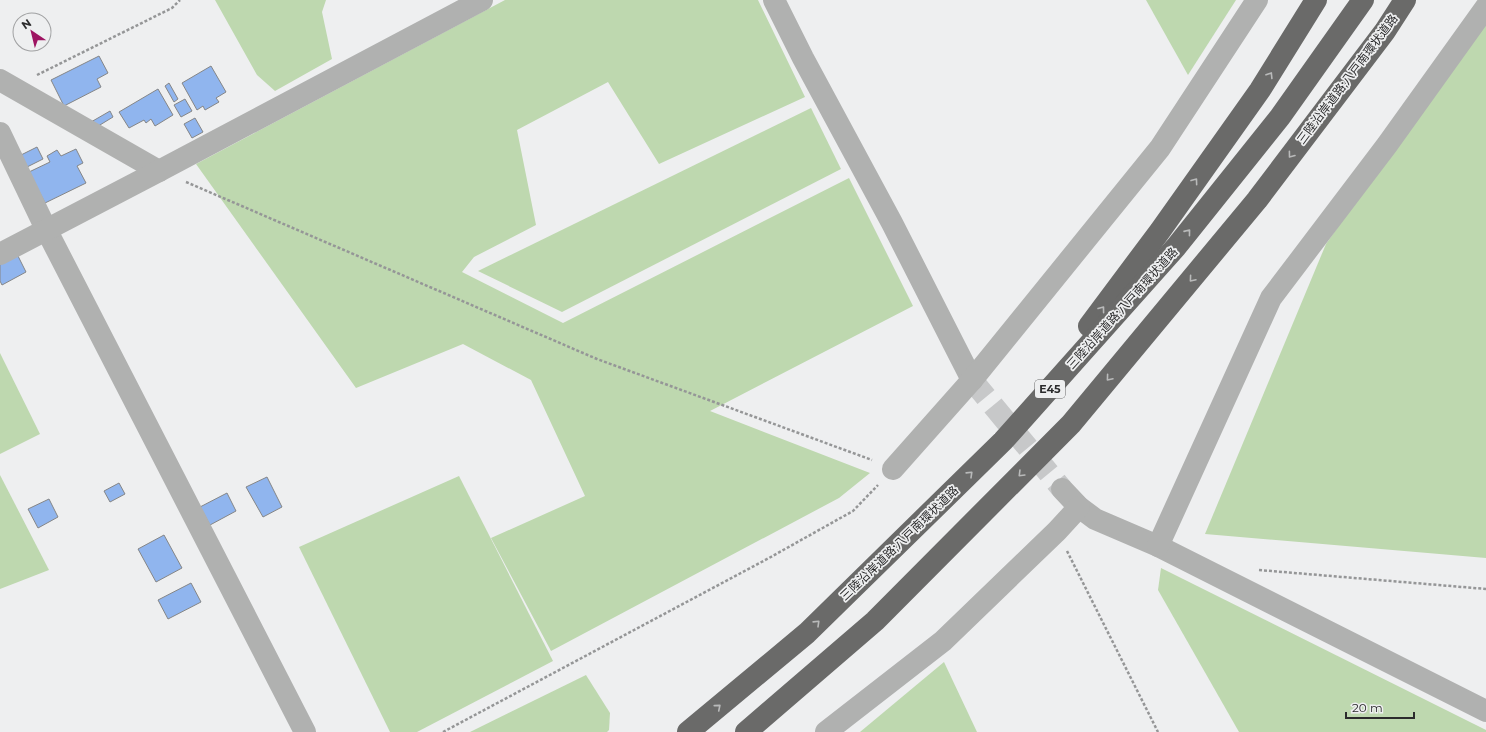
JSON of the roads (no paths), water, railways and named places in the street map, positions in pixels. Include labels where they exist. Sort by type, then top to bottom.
[{"type":"highway","points":[[1003,441],[1160,231],[1256,96],[1316,0]]},
{"type":"highway","name":"三陸沿岸道路;八戸南環状道路","points":[[688,732],[807,633],[1003,441],[1176,247],[1280,117],[1363,0]]},
{"type":"highway","name":"三陸沿岸道路;八戸南環状道路","points":[[746,732],[875,621],[1071,424],[1257,200],[1385,31],[1406,0]]},
{"type":"street","points":[[0,254],[482,0]]},
{"type":"street","points":[[774,0],[803,58],[892,223],[972,380]]},
{"type":"street","points":[[893,469],[972,380],[1160,148],[1257,0]]},
{"type":"street","points":[[1158,546],[1271,298],[1387,145],[1486,7]]},
{"type":"street","points":[[7,84],[159,171]]},
{"type":"street","points":[[0,133],[46,229],[305,732]]},
{"type":"street","points":[[1062,489],[1079,507],[1095,520],[1158,546],[1486,711]]},
{"type":"street","points":[[826,732],[943,641],[1057,531],[1079,507]]},
{"type":"tunnel","points":[[972,380],[1062,489]]}]
